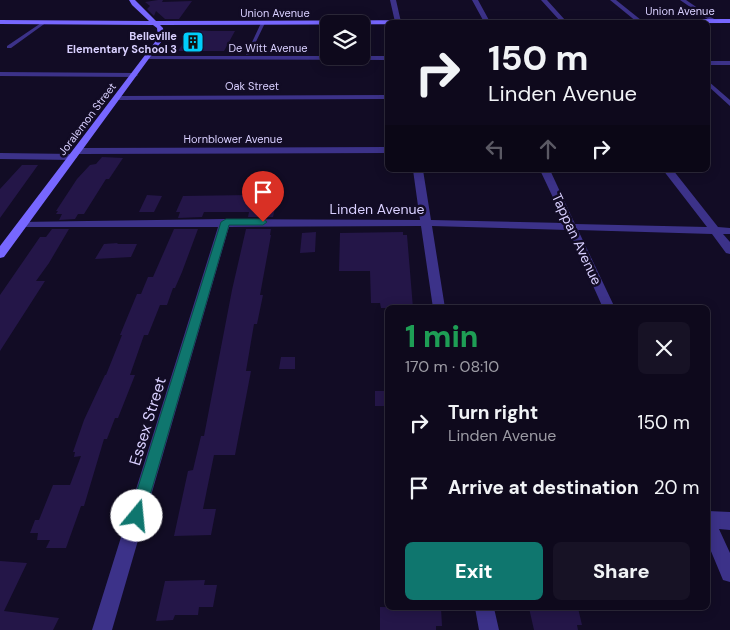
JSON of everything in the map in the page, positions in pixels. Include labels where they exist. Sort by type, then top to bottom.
[{"type":"street","points":[[132,0],[134,4],[156,23]]},
{"type":"street","points":[[393,0],[398,20]]},
{"type":"street","points":[[475,0],[486,20]]},
{"type":"street","points":[[544,0],[560,20]]},
{"type":"street","points":[[613,0],[639,20]]},
{"type":"street","points":[[683,0],[714,21]]},
{"type":"street","name":"Union Avenue","points":[[710,21],[730,21]]},
{"type":"street","name":"Union Avenue","points":[[0,22],[385,22]]},
{"type":"street","name":"Joralemon Street","points":[[0,254],[148,58],[161,38],[161,30],[156,23]]},
{"type":"street","name":"De Witt Avenue","points":[[148,58],[385,58]]},
{"type":"street","points":[[710,63],[730,63]]},
{"type":"street","points":[[0,74],[135,75]]},
{"type":"street","points":[[710,85],[730,103]]},
{"type":"street","name":"Oak Street","points":[[118,98],[385,97]]},
{"type":"street","name":"Hornblower Avenue","points":[[0,156],[385,150]]},
{"type":"street","points":[[418,172],[439,305]]},
{"type":"street","name":"Tappan Avenue","points":[[546,172],[608,305]]},
{"type":"street","points":[[670,172],[730,250]]},
{"type":"street","name":"Essex Street","points":[[102,630],[226,222]]},
{"type":"street","name":"Linden Avenue","points":[[23,224],[426,223],[730,231]]},
{"type":"street","points":[[710,520],[730,521]]},
{"type":"street","points":[[710,529],[730,574]]},
{"type":"street","points":[[486,610],[489,630]]},
{"type":"lane","points":[[9,47],[45,22]]},
{"type":"lane","points":[[248,54],[263,23]]},
{"type":"building","points":[[163,0],[162,2],[192,1],[179,19],[165,19],[156,11],[154,16],[147,9],[150,6],[145,2]]},
{"type":"building","name":"Belleville Elementary School 3","points":[[192,30],[235,31],[224,51],[178,51]]},
{"type":"building","points":[[102,157],[123,158],[109,179],[106,179],[84,214],[78,214],[75,219],[59,220],[62,214],[56,214],[58,211],[56,211],[77,179],[90,165],[96,164]]},
{"type":"building","points":[[22,165],[38,165],[0,218],[0,189]]},
{"type":"building","points":[[147,195],[162,196],[154,212],[139,212]]},
{"type":"building","points":[[250,195],[250,199],[277,199],[273,217],[248,217],[249,212],[204,212],[202,217],[178,218],[180,212],[176,212],[183,196]]},
{"type":"building","points":[[52,229],[69,229],[36,281],[45,281],[0,351],[0,295],[40,237],[46,237]]},
{"type":"building","points":[[174,229],[198,229],[167,305],[160,305],[148,335],[144,335],[130,375],[135,375],[118,418],[115,418],[107,439],[104,439],[84,506],[81,506],[66,548],[46,548],[50,540],[37,540],[38,533],[30,533],[35,520],[39,520],[53,485],[70,485],[81,456],[74,457],[75,452],[73,452],[84,420],[106,375],[137,294],[141,294],[148,277],[153,277]]},
{"type":"building","points":[[246,229],[271,229],[271,235],[260,295],[263,295],[257,324],[254,324],[246,371],[251,371],[235,455],[214,455],[203,509],[216,509],[211,535],[174,536],[188,471],[193,470],[201,436],[204,436],[232,290]]},
{"type":"building","points":[[316,232],[315,252],[300,253],[302,233]]},
{"type":"building","points":[[403,232],[403,235],[407,235],[413,305],[385,305],[385,308],[381,308],[380,303],[371,303],[370,271],[339,271],[340,233]]},
{"type":"building","points":[[104,244],[137,244],[131,257],[95,259]]},
{"type":"building","points":[[281,357],[295,357],[295,369],[279,369]]},
{"type":"building","points":[[375,391],[385,391],[385,406],[375,406]]},
{"type":"building","points":[[0,561],[27,563],[4,611],[59,618],[53,630],[0,630]]},
{"type":"building","points":[[205,580],[204,585],[217,585],[213,607],[199,607],[198,615],[175,615],[173,620],[156,621],[165,581]]},
{"type":"building","points":[[380,607],[385,607],[385,610],[441,610],[442,626],[436,626],[436,630],[380,630]]},
{"type":"building","points":[[529,610],[578,610],[582,625],[577,625],[578,630],[534,630]]},
{"type":"place","name":"Belleville Elementary School 3","points":[[193,42]]},
{"type":"route","points":[[137,516],[226,222],[263,222]]}]
